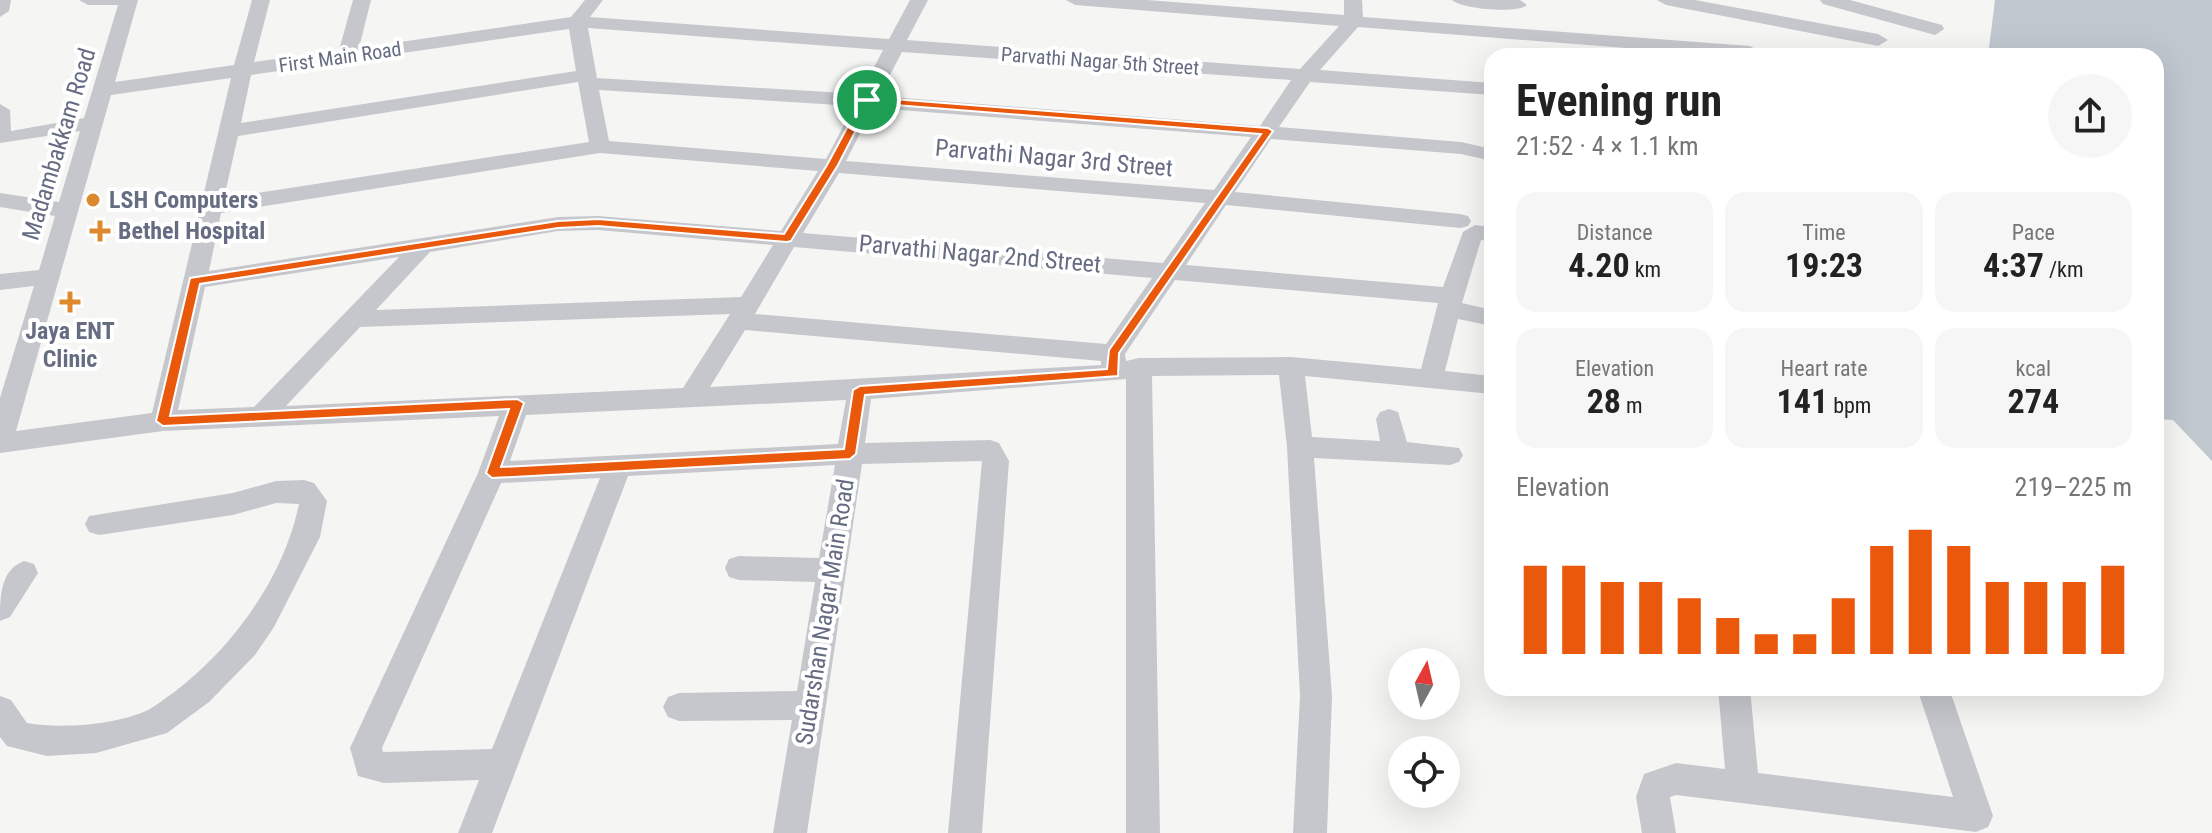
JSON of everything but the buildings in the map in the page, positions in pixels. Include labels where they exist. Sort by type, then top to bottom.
[{"type":"street","points":[[0,11],[2,0]]},
{"type":"street","points":[[88,0],[127,0]]},
{"type":"street","name":"Madambakkam Road","points":[[0,442],[127,0]]},
{"type":"street","points":[[163,421],[228,131],[261,0]]},
{"type":"street","points":[[347,56],[362,0]]},
{"type":"street","points":[[594,0],[577,22],[600,147]]},
{"type":"street","points":[[691,397],[833,165],[919,0]]},
{"type":"street","points":[[1075,0],[1354,10],[1712,48]]},
{"type":"street","points":[[1461,0],[1518,5]]},
{"type":"street","points":[[1666,0],[1878,40]]},
{"type":"street","points":[[1829,0],[1935,29]]},
{"type":"street","points":[[1143,833],[1122,364],[1191,238],[1223,198],[1305,75],[1354,10]]},
{"type":"street","name":"First Main Road","points":[[103,90],[577,22],[895,47]]},
{"type":"street","name":"Parvathi Nagar 5th Street","points":[[895,47],[1484,88]]},
{"type":"street","points":[[228,131],[588,79],[1268,131],[1461,148],[1484,153]]},
{"type":"street","points":[[0,110],[1,135],[4,138],[93,123]]},
{"type":"street","name":"Parvathi Nagar 3rd Street","points":[[211,207],[600,147],[1223,198],[1460,221]]},
{"type":"street","points":[[0,200],[68,211]]},
{"type":"street","name":"Parvathi Nagar 2nd Street","points":[[194,281],[558,224],[598,223],[1173,270],[1450,302],[1484,315]]},
{"type":"street","points":[[1431,379],[1450,302],[1471,237],[1475,232],[1484,233]]},
{"type":"street","points":[[262,415],[424,244]]},
{"type":"street","points":[[0,282],[46,277]]},
{"type":"street","points":[[350,319],[743,313],[1122,364]]},
{"type":"street","points":[[0,442],[163,421],[860,390],[1122,364],[1291,366],[1484,384]]},
{"type":"street","points":[[1291,366],[1300,447],[1316,696],[1310,833]]},
{"type":"street","name":"Sudarshan Nagar Main Road","points":[[790,833],[860,390]]},
{"type":"street","points":[[502,764],[384,768],[369,765],[366,748],[492,473],[517,403]]},
{"type":"street","points":[[1389,419],[1395,451]]},
{"type":"street","points":[[1300,447],[1450,455]]},
{"type":"street","points":[[492,473],[981,448],[994,454],[992,513],[965,833]]},
{"type":"street","points":[[475,833],[618,466]]},
{"type":"street","points":[[0,710],[18,736],[47,741],[96,738],[156,723],[198,692],[244,646],[263,618],[306,537],[313,501],[304,491],[276,492],[233,504],[99,524]]},
{"type":"street","points":[[739,568],[831,570]]},
{"type":"street","points":[[0,608],[24,573]]},
{"type":"street","points":[[1735,696],[1743,786]]},
{"type":"street","points":[[1659,833],[1653,797],[1656,785],[1664,780],[1743,786],[1976,816],[1936,696]]},
{"type":"street","points":[[679,707],[810,705]]},
{"type":"shaded area","points":[[1995,0],[2212,0],[2212,461],[2173,420],[2164,419],[2164,48],[1989,48]]},
{"type":"place","name":"LSH Computers","points":[[93,200]]},
{"type":"place","name":"Bethel Hospital","points":[[100,231]]},
{"type":"place","name":"Jaya ENT Clinic","points":[[70,302]]},
{"type":"route","points":[[867,100],[1268,131],[1113,353],[1114,373],[860,390],[850,454],[492,473],[517,403],[163,421],[194,281],[558,224],[598,223],[787,238],[833,165],[867,100]]}]
